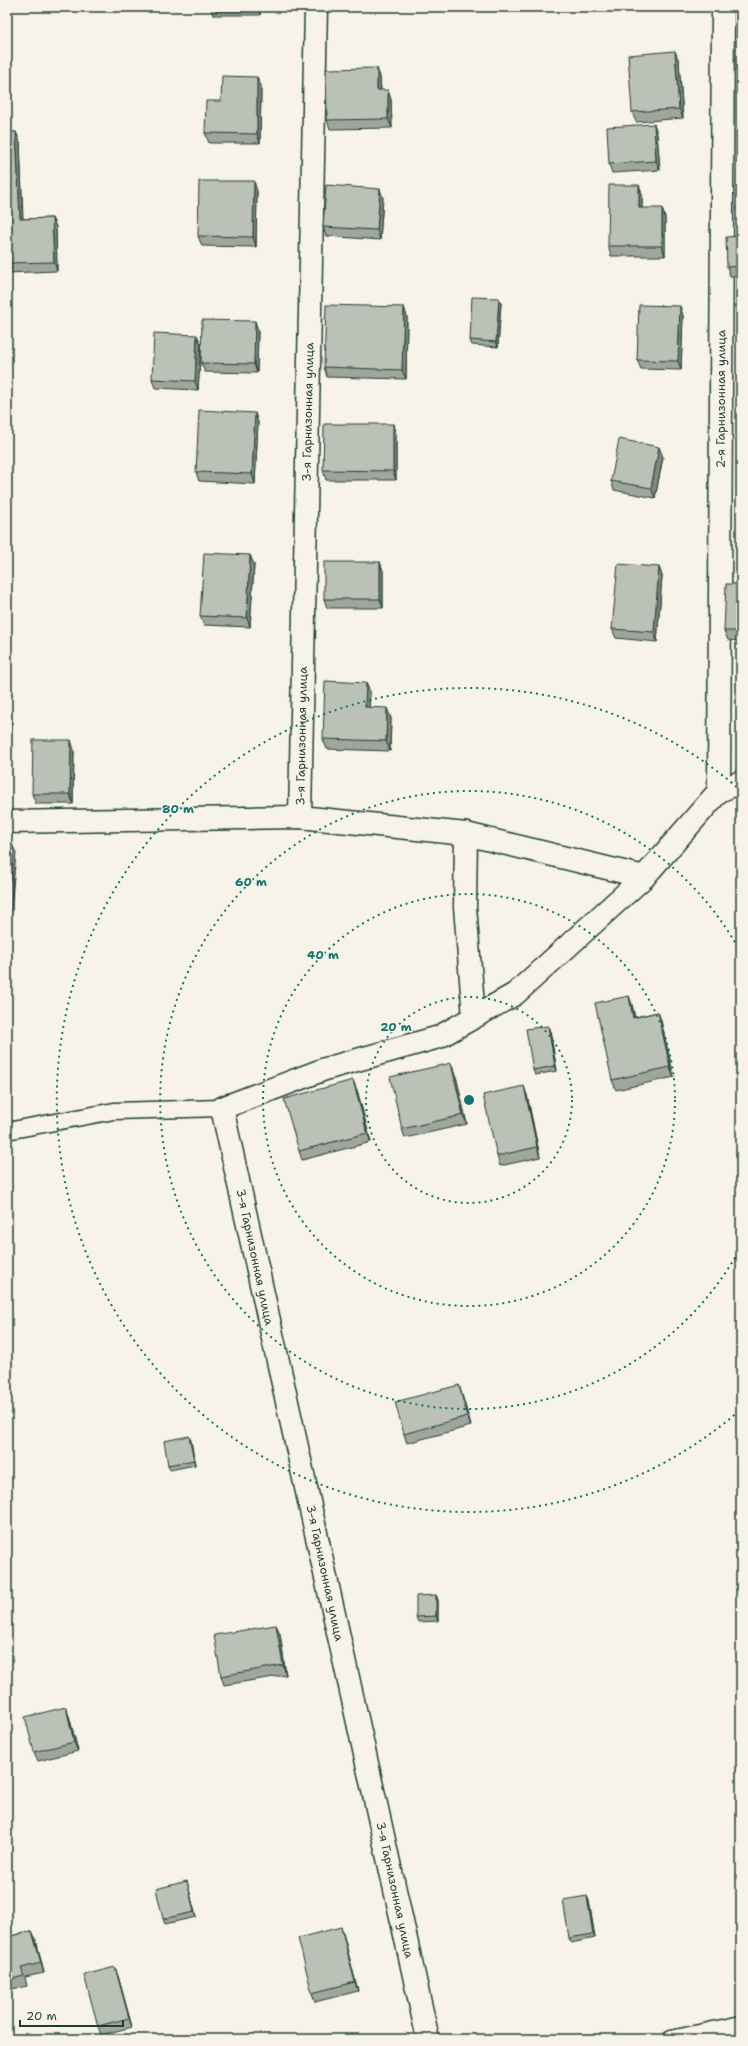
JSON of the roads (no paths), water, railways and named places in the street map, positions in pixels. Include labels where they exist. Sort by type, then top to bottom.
[{"type":"street","name":"3-я Гарнизонная улица","points":[[300,818],[316,7]]},
{"type":"street","name":"2-я Гарнизонная улица","points":[[719,791],[723,7]]},
{"type":"street","points":[[222,1108],[325,1069],[439,1037],[515,994],[644,876],[719,791],[741,782]]},
{"type":"street","points":[[7,822],[300,818],[466,834],[644,876]]},
{"type":"street","points":[[466,834],[465,907],[474,1017]]},
{"type":"street","name":"3-я Гарнизонная улица","points":[[222,1108],[428,2039]]},
{"type":"lane","points":[[7,1131],[114,1111],[222,1108]]},
{"type":"lane","points":[[671,2039],[741,2024]]}]
